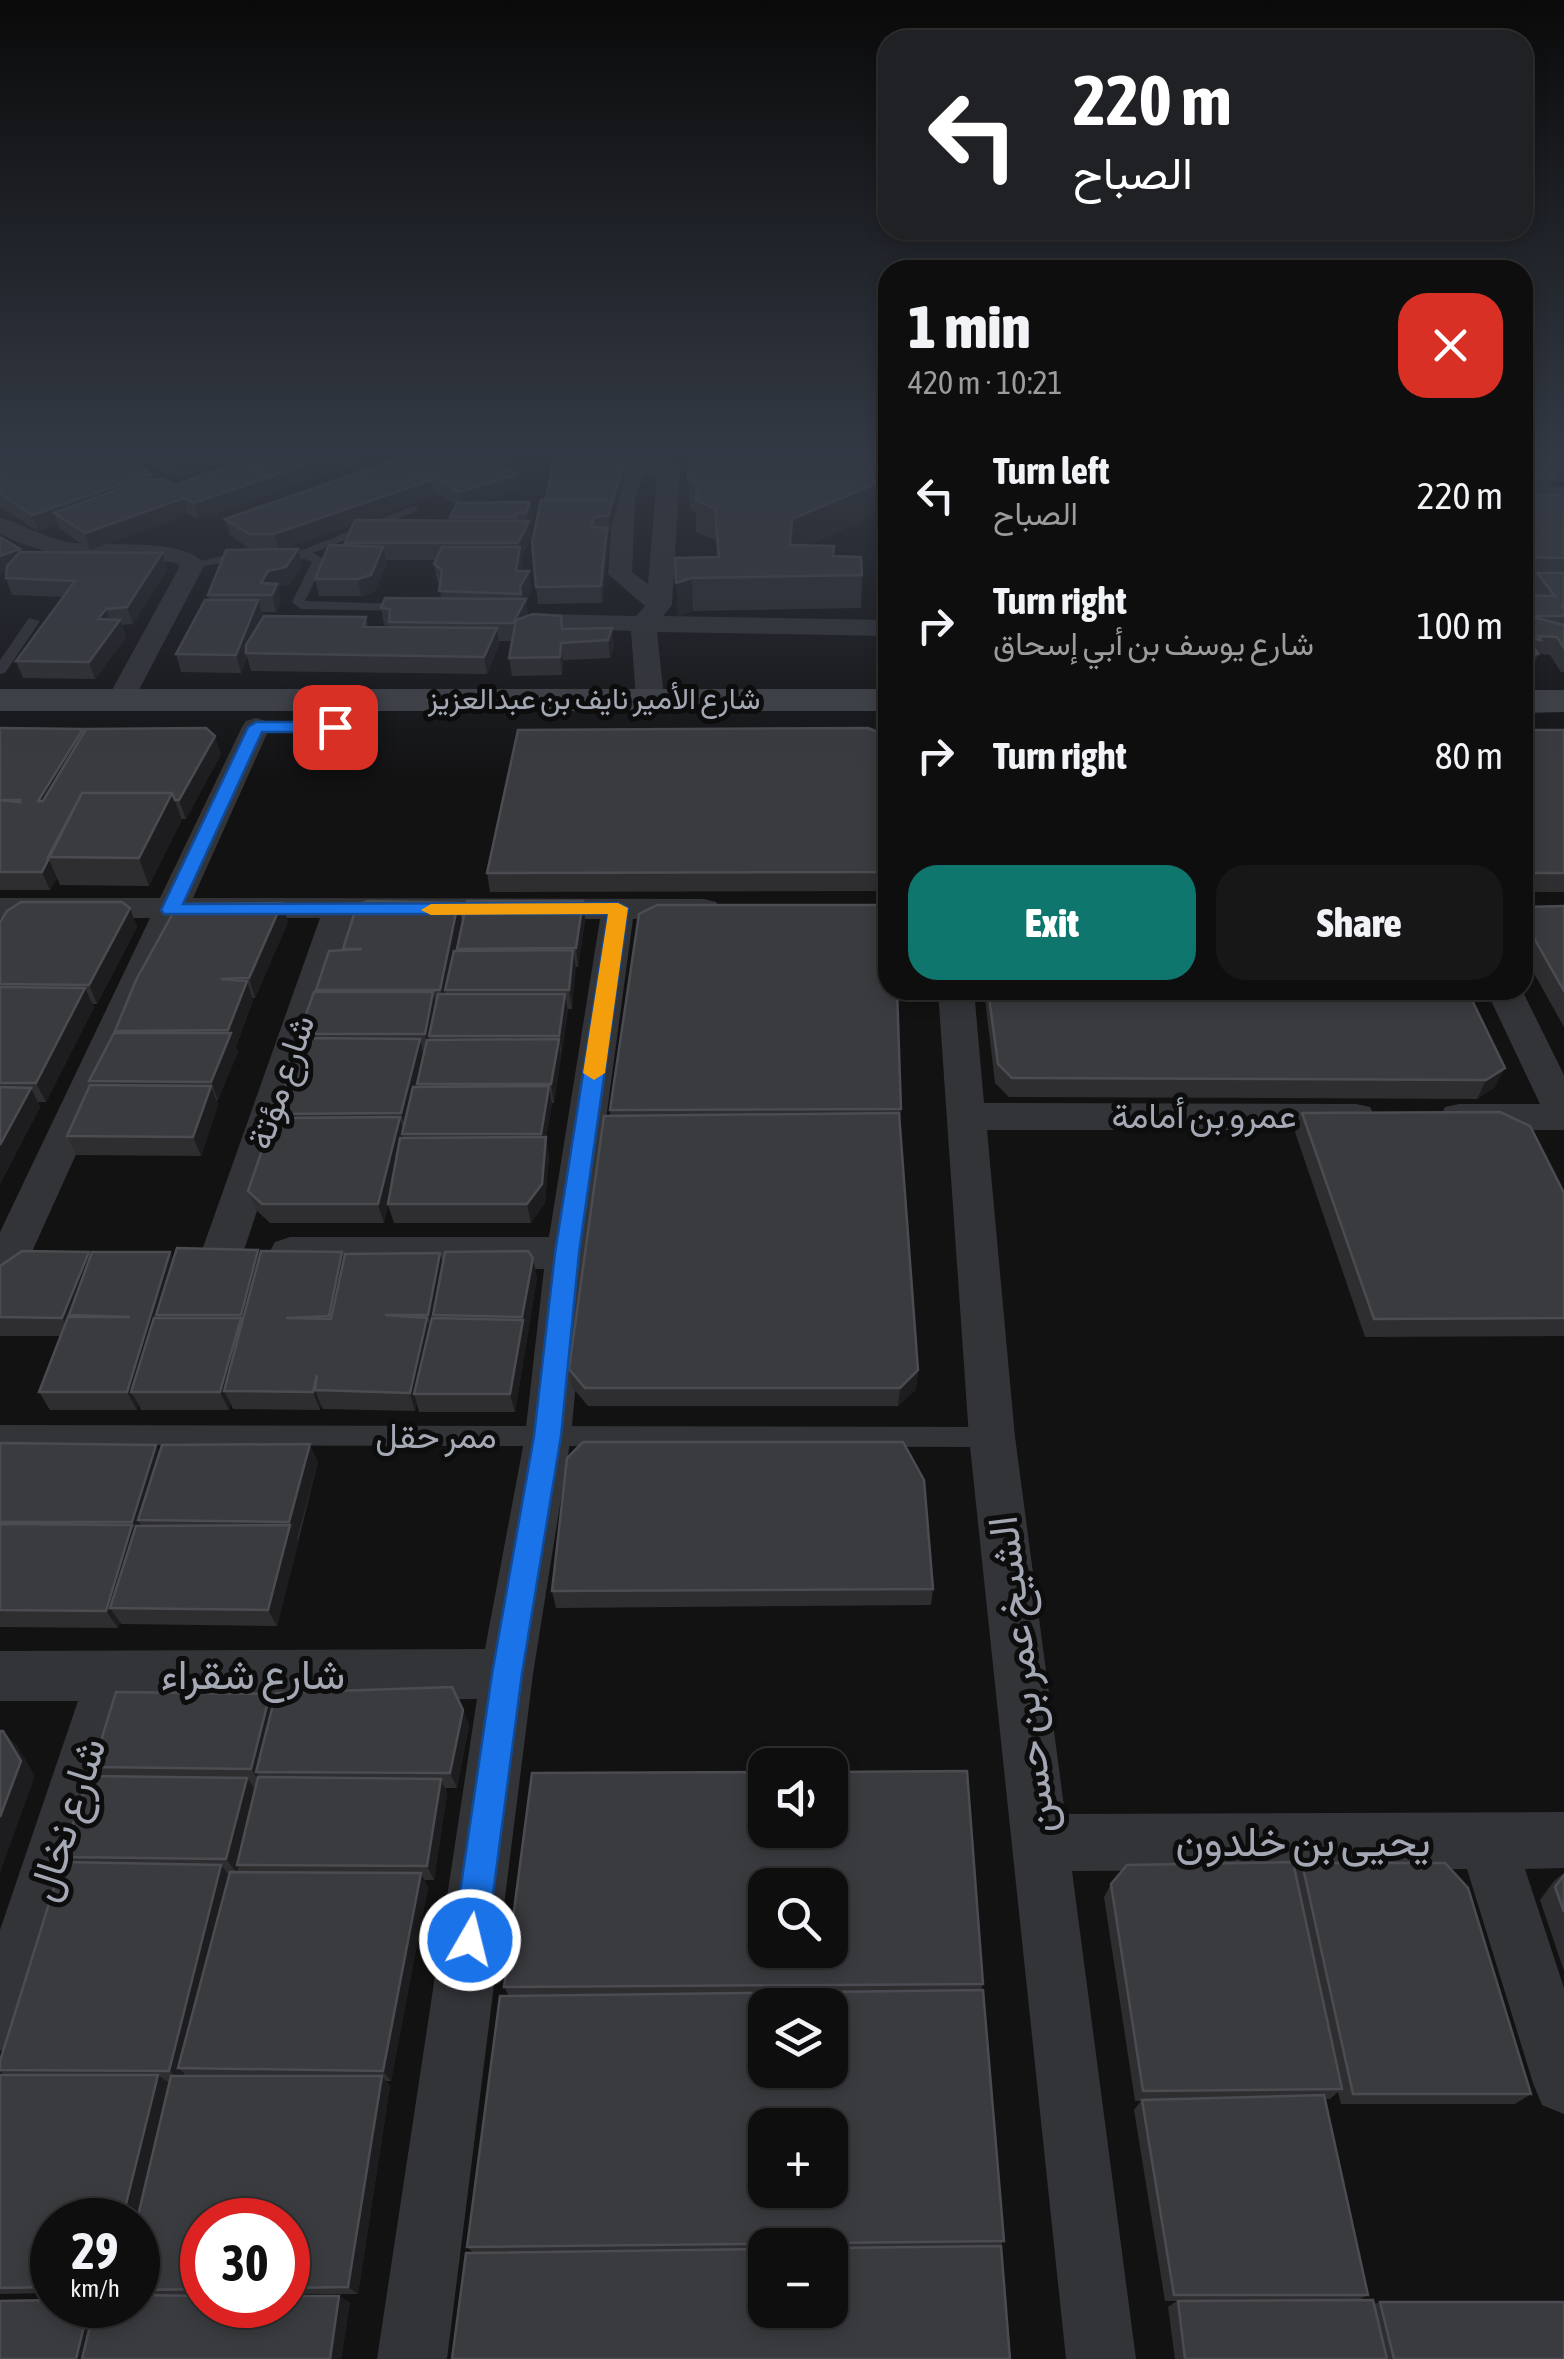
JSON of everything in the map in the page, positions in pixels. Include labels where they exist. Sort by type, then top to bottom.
[{"type":"street","points":[[122,698],[193,564],[188,561]]},
{"type":"street","points":[[621,561],[620,574],[651,615]]},
{"type":"street","points":[[650,699],[651,615],[658,561]]},
{"type":"street","points":[[1533,581],[1564,583]]},
{"type":"street","points":[[545,622],[651,615],[878,627]]},
{"type":"street","name":"شارع الأمير نايف بن عبدالعزيز","points":[[0,700],[878,700]]},
{"type":"street","points":[[1533,702],[1564,701]]},
{"type":"street","name":"شارع الأمير نايف بن عبدالعزيز","points":[[0,725],[878,727]]},
{"type":"street","points":[[20,1260],[171,910],[256,727]]},
{"type":"street","points":[[1533,728],[1564,728]]},
{"type":"street","points":[[412,2359],[507,1674],[548,1436],[567,1253],[618,908]]},
{"type":"street","points":[[3,913],[734,908]]},
{"type":"street","name":"شارع مؤتة","points":[[340,910],[203,1253],[567,1253]]},
{"type":"street","name":"الشيخ عمر بن حسن","points":[[957,1000],[992,1437],[1101,2359]]},
{"type":"street","points":[[1424,1117],[1564,1115],[1509,1000]]},
{"type":"street","name":"عمرو بن أمامة","points":[[965,1116],[1384,1116]]},
{"type":"street","name":"شارع نخال","points":[[0,2020],[114,1674]]},
{"type":"street","name":"شارع شقراء","points":[[0,1676],[507,1674]]},
{"type":"street","points":[[1487,1840],[1564,2083]]},
{"type":"street","name":"يحيى بن خلدون","points":[[1041,1843],[1564,1840]]},
{"type":"lane","points":[[193,564],[208,561]]},
{"type":"lane","points":[[318,561],[298,602],[305,606],[402,608]]},
{"type":"lane","points":[[0,670],[34,621]]},
{"type":"lane","name":"ممر حقل","points":[[0,1435],[992,1437]]},
{"type":"building","points":[[12,561],[157,561],[127,607],[106,609],[98,619],[120,620],[89,662],[16,661],[75,581],[6,578]]},
{"type":"building","points":[[222,561],[290,561],[286,567],[268,571],[261,583],[277,584],[272,595],[208,595]]},
{"type":"building","points":[[322,561],[377,561],[371,575],[358,579],[315,579]]},
{"type":"building","points":[[518,561],[516,571],[529,571],[520,587],[521,594],[439,591],[442,570],[434,564]]},
{"type":"building","points":[[534,561],[604,561],[601,586],[536,587]]},
{"type":"building","points":[[675,561],[861,561],[862,575],[692,578],[676,583]]},
{"type":"building","points":[[1537,573],[1564,573],[1564,616],[1533,616],[1533,595],[1555,596]]},
{"type":"building","points":[[385,598],[526,599],[513,623],[470,623],[389,622],[390,609],[381,608]]},
{"type":"building","points":[[205,600],[258,600],[236,655],[176,654]]},
{"type":"building","points":[[533,614],[561,616],[562,629],[612,628],[608,640],[561,643],[560,657],[509,658],[516,620]]},
{"type":"building","points":[[264,616],[366,617],[363,627],[497,628],[484,657],[246,653],[246,645]]},
{"type":"building","points":[[1533,617],[1564,625],[1564,648],[1557,637],[1538,636],[1541,640],[1533,639]]},
{"type":"building","points":[[0,728],[83,729],[38,801],[43,801],[86,729],[206,728],[215,736],[179,800],[172,793],[82,793],[42,872],[0,872],[0,800]]},
{"type":"building","points":[[868,728],[878,732],[878,872],[487,873],[518,730]]},
{"type":"building","points":[[1533,730],[1564,730],[1564,873],[1533,873]]},
{"type":"building","points":[[82,793],[172,793],[139,858],[48,857]]},
{"type":"building","points":[[368,901],[458,903],[440,990],[316,990],[329,951],[362,949],[343,949],[357,905]]},
{"type":"building","points":[[467,901],[583,901],[576,948],[457,949]]},
{"type":"building","points":[[21,902],[122,902],[130,908],[89,985],[0,984],[0,922],[7,911]]},
{"type":"building","points":[[282,903],[249,978],[221,979],[247,981],[228,1030],[115,1031],[136,980],[178,904]]},
{"type":"building","points":[[657,905],[878,905],[878,1000],[897,1000],[901,1109],[610,1110],[639,914]]},
{"type":"building","points":[[1564,906],[1564,991],[1533,936],[1533,907]]},
{"type":"building","points":[[573,950],[569,990],[445,990],[454,951]]},
{"type":"building","points":[[0,987],[85,988],[36,1083],[0,1083]]},
{"type":"building","points":[[314,992],[433,992],[425,1034],[299,1034]]},
{"type":"building","points":[[438,994],[565,994],[559,1036],[429,1036]]},
{"type":"building","points":[[989,1000],[1472,1000],[1505,1068],[1486,1080],[1012,1078],[998,1064]]},
{"type":"building","points":[[114,1033],[231,1033],[211,1082],[89,1081]]},
{"type":"building","points":[[302,1038],[420,1039],[401,1113],[276,1114]]},
{"type":"building","points":[[559,1039],[551,1084],[417,1084],[427,1040]]},
{"type":"building","points":[[90,1085],[211,1086],[193,1137],[67,1136]]},
{"type":"building","points":[[549,1086],[541,1134],[402,1134],[413,1087]]},
{"type":"building","points":[[0,1087],[31,1088],[0,1145]]},
{"type":"building","points":[[1500,1112],[1530,1126],[1564,1193],[1564,1318],[1374,1319],[1302,1113]]},
{"type":"building","points":[[899,1113],[918,1370],[900,1388],[585,1388],[569,1369],[604,1116]]},
{"type":"building","points":[[400,1117],[378,1204],[262,1204],[248,1191],[273,1118]]},
{"type":"building","points":[[546,1137],[542,1184],[527,1204],[388,1204],[400,1138]]},
{"type":"building","points":[[177,1248],[258,1250],[241,1315],[156,1315]]},
{"type":"building","points":[[22,1251],[89,1252],[62,1318],[0,1317],[0,1266]]},
{"type":"building","points":[[261,1251],[342,1252],[329,1316],[286,1318],[331,1319],[345,1254],[440,1253],[428,1315],[385,1315],[427,1318],[410,1393],[315,1390],[317,1375],[313,1392],[224,1391]]},
{"type":"building","points":[[528,1251],[533,1258],[522,1317],[433,1315],[445,1252]]},
{"type":"building","points":[[92,1252],[170,1252],[127,1392],[39,1392],[68,1317],[130,1317],[69,1315]]},
{"type":"building","points":[[154,1318],[241,1318],[220,1392],[131,1392]]},
{"type":"building","points":[[432,1318],[523,1320],[510,1394],[414,1394]]},
{"type":"building","points":[[583,1442],[903,1442],[924,1480],[933,1589],[552,1591],[567,1458]]},
{"type":"building","points":[[0,1443],[156,1445],[132,1522],[0,1522]]},
{"type":"building","points":[[310,1444],[289,1522],[138,1520],[162,1445]]},
{"type":"building","points":[[0,1524],[132,1525],[106,1611],[0,1610]]},
{"type":"building","points":[[290,1525],[268,1610],[110,1608],[136,1526]]},
{"type":"building","points":[[452,1687],[463,1710],[450,1773],[256,1772],[276,1693]]},
{"type":"building","points":[[116,1692],[270,1694],[251,1769],[93,1767]]},
{"type":"building","points":[[0,1731],[21,1761],[0,1817]]},
{"type":"building","points":[[967,1771],[983,1984],[504,1987],[532,1773],[748,1772],[748,1848],[848,1848],[848,1772]]},
{"type":"building","points":[[89,1776],[247,1778],[226,1859],[62,1857]]},
{"type":"building","points":[[258,1777],[441,1779],[427,1866],[237,1865]]},
{"type":"building","points":[[62,1862],[221,1865],[169,2071],[0,2070]]},
{"type":"building","points":[[1293,1862],[1342,2089],[1143,2091],[1111,1884],[1127,1865]]},
{"type":"building","points":[[1302,1863],[1445,1863],[1468,1888],[1531,2094],[1353,2094]]},
{"type":"building","points":[[230,1872],[421,1873],[383,2071],[178,2068]]},
{"type":"building","points":[[1564,1875],[1564,1912],[1555,1887]]},
{"type":"building","points":[[983,1990],[1004,2241],[848,2243],[848,2228],[748,2228],[748,2244],[467,2247],[500,1996],[748,1993],[748,2088],[848,2088],[848,1992]]},
{"type":"building","points":[[0,2075],[158,2075],[127,2198],[30,2198],[30,2287],[0,2288]]},
{"type":"building","points":[[171,2076],[382,2076],[348,2287],[310,2288],[310,2198],[180,2198],[180,2289],[160,2290],[160,2198],[142,2198]]},
{"type":"building","points":[[1324,2095],[1368,2295],[1174,2295],[1142,2100]]},
{"type":"building","points":[[1001,2246],[1010,2359],[452,2359],[466,2253],[748,2249],[748,2328],[848,2328],[848,2248]]},
{"type":"building","points":[[160,2295],[180,2296],[180,2328],[310,2328],[310,2296],[339,2296],[330,2359],[82,2359],[89,2328],[160,2328]]},
{"type":"building","points":[[30,2300],[30,2328],[83,2328],[76,2359],[0,2359],[0,2301]]},
{"type":"building","points":[[1373,2300],[1387,2359],[1185,2359],[1178,2301]]},
{"type":"building","points":[[1380,2302],[1564,2302],[1564,2359],[1394,2359]]},
{"type":"slow traffic","points":[[431,910],[618,908],[594,1073]]},
{"type":"route","points":[[335,727],[256,727],[171,910],[618,908],[567,1253],[548,1436],[507,1674],[470,1940]]}]
